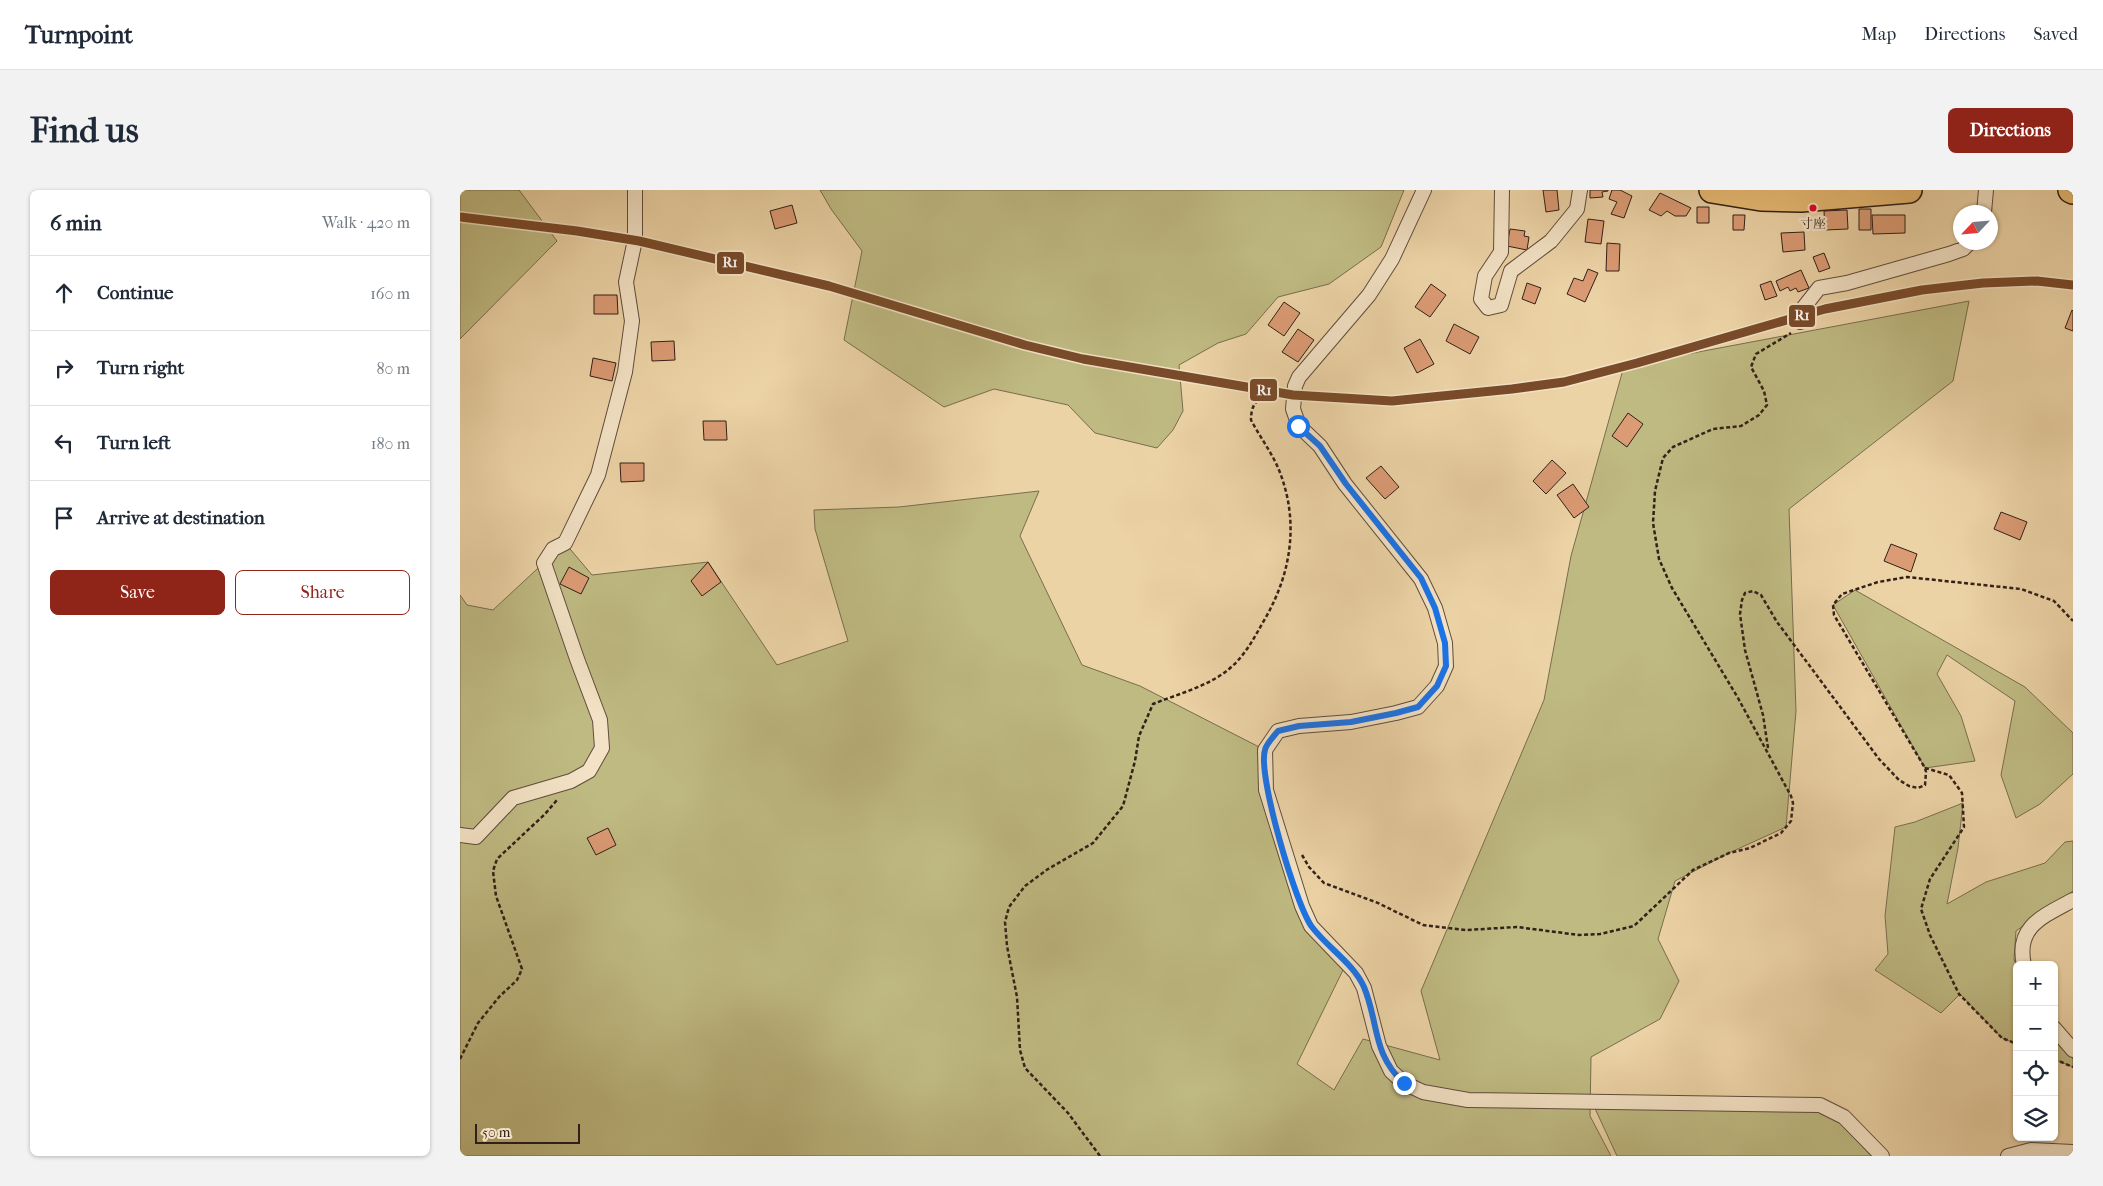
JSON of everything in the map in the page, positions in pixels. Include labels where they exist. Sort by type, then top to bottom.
[{"type":"highway","points":[[1712,190],[1761,198],[1802,199],[1909,190]]},
{"type":"street","points":[[460,835],[476,837],[513,798],[571,781],[589,771],[602,748],[600,720],[544,562],[553,549],[565,543],[598,475],[613,423],[625,372],[632,321],[626,282],[635,240],[635,190]]},
{"type":"street","points":[[1424,190],[1392,259],[1369,294],[1298,377],[1295,386],[1293,408],[1298,426],[1320,446],[1346,484],[1421,578],[1435,608],[1445,643],[1446,666],[1437,686],[1418,707],[1351,722],[1299,726],[1278,731],[1265,750],[1266,790],[1302,906],[1311,926],[1356,972],[1364,988],[1379,1046],[1391,1071],[1404,1083],[1423,1092],[1468,1100],[1820,1105],[1844,1118],[1882,1156]]},
{"type":"street","points":[[1502,190],[1501,252],[1485,276],[1481,299],[1488,308],[1501,305],[1511,270],[1551,241],[1578,209],[1580,190]]},
{"type":"street","points":[[1985,205],[1986,190]]},
{"type":"street","points":[[1800,322],[1804,307],[1819,288],[1847,283],[1958,250]]},
{"type":"street","points":[[2024,961],[2022,941],[2031,926],[2073,900]]},
{"type":"street","points":[[2058,1033],[2073,1050]]},
{"type":"street","points":[[2008,1156],[2031,1150],[2073,1152]]},
{"type":"path","points":[[1299,850],[1309,867],[1324,883],[1378,903],[1423,925],[1466,930],[1517,927],[1579,935],[1600,934],[1634,926],[1693,870],[1729,853],[1750,848],[1781,833],[1791,821],[1791,796],[1769,752],[1672,588],[1659,559],[1653,523],[1655,491],[1663,458],[1673,447],[1713,429],[1741,426],[1759,415],[1767,405],[1764,391],[1751,367],[1756,354],[1790,335],[1800,322]]},
{"type":"path","points":[[1100,1156],[1068,1112],[1025,1068],[1020,1050],[1017,997],[1007,946],[1005,922],[1009,907],[1025,886],[1048,869],[1093,843],[1123,806],[1135,761],[1138,736],[1153,704],[1208,682],[1228,670],[1247,650],[1273,604],[1284,577],[1290,548],[1291,520],[1278,469],[1251,420],[1251,411],[1255,402],[1264,396],[1295,386]]},
{"type":"path","points":[[1769,752],[1763,715],[1745,650],[1740,614],[1742,600],[1746,593],[1752,592],[1761,595],[1777,622],[1879,759],[1899,780],[1909,786],[1918,788],[1925,785],[1925,768],[1834,615],[1833,605],[1842,594],[1878,582],[1907,577],[2021,589],[2054,601],[2073,621]]},
{"type":"path","points":[[1925,768],[1949,774],[1962,793],[1964,827],[1930,879],[1921,909],[1927,926],[1960,994],[2002,1038],[2013,1042]]},
{"type":"path","points":[[460,1059],[478,1023],[499,996],[518,980],[522,969],[496,896],[493,871],[497,859],[545,814],[571,781]]},
{"type":"path","points":[[2058,1061],[2073,1067]]},
{"type":"shaded area","points":[[460,190],[519,190],[557,241],[460,339]]},
{"type":"shaded area","points":[[820,190],[1404,190],[1381,247],[1329,284],[1278,297],[1246,334],[1218,343],[1179,365],[1183,411],[1173,430],[1157,448],[1095,433],[1068,405],[994,389],[944,407],[844,340],[862,251],[831,209]]},
{"type":"shaded area","points":[[1969,301],[1953,381],[1789,509],[1796,711],[1786,827],[1729,853],[1675,881],[1658,939],[1679,981],[1660,1019],[1591,1057],[1590,1116],[1611,1156],[460,1156],[460,595],[467,605],[493,610],[565,543],[592,575],[708,562],[777,665],[848,641],[815,529],[814,510],[899,507],[1039,491],[1020,536],[1082,665],[1140,686],[1265,750],[1268,808],[1311,926],[1345,966],[1297,1064],[1334,1090],[1363,1039],[1440,1060],[1421,991],[1544,700],[1571,556],[1624,366]]},
{"type":"shaded area","points":[[1855,590],[2025,687],[2073,733],[2073,774],[2040,804],[2016,818],[2001,775],[2015,701],[1947,655],[1937,674],[1961,716],[1975,761],[1925,768],[1833,605]]},
{"type":"shaded area","points":[[1963,803],[1958,848],[1947,904],[1986,882],[2045,863],[2065,842],[2073,841],[2073,891],[2016,931],[2015,961],[2013,961],[2013,1042],[2002,1038],[1960,994],[1941,1013],[1875,970],[1888,954],[1885,916],[1895,827],[1915,822]]},
{"type":"shaded area","points":[[2058,1042],[2073,1059],[2073,1067],[2058,1061]]},
{"type":"shaded area","points":[[1592,1102],[1820,1105],[1882,1156],[1617,1156]]},
{"type":"building","points":[[1543,190],[1557,190],[1559,210],[1546,212]]},
{"type":"building","points":[[1590,190],[1608,191],[1602,192],[1603,197],[1590,198]]},
{"type":"building","points":[[1612,190],[1620,190],[1632,196],[1624,218],[1611,214],[1617,202],[1609,199]]},
{"type":"building","points":[[1660,193],[1691,208],[1686,216],[1675,216],[1667,211],[1661,216],[1649,210]]},
{"type":"building","points":[[792,205],[797,223],[775,229],[770,211]]},
{"type":"building","points":[[1697,207],[1709,207],[1709,223],[1697,223]]},
{"type":"building","points":[[1859,209],[1871,209],[1871,230],[1859,230]]},
{"type":"building","points":[[1847,210],[1848,229],[1825,230],[1824,211]]},
{"type":"building","points":[[1733,215],[1745,215],[1744,230],[1733,230]]},
{"type":"building","points":[[1872,215],[1905,215],[1905,233],[1873,234]]},
{"type":"building","points":[[1588,219],[1604,221],[1601,244],[1585,242]]},
{"type":"building","points":[[1510,229],[1525,231],[1524,236],[1529,237],[1527,250],[1507,246]]},
{"type":"building","points":[[1804,232],[1805,250],[1783,252],[1781,233]]},
{"type":"building","points":[[1607,243],[1620,244],[1619,271],[1606,271]]},
{"type":"building","points":[[1824,253],[1830,268],[1819,272],[1813,257]]},
{"type":"building","points":[[1588,269],[1598,273],[1585,302],[1567,294],[1574,278],[1583,281]]},
{"type":"building","points":[[1801,270],[1809,288],[1798,292],[1796,288],[1790,291],[1788,287],[1780,291],[1776,281]]},
{"type":"building","points":[[1771,281],[1777,296],[1765,300],[1760,285]]},
{"type":"building","points":[[1527,283],[1541,288],[1535,304],[1522,299]]},
{"type":"building","points":[[1431,284],[1446,295],[1430,317],[1415,307]]},
{"type":"building","points":[[594,295],[617,295],[618,314],[594,314]]},
{"type":"building","points":[[1284,302],[1300,313],[1284,336],[1268,325]]},
{"type":"building","points":[[2073,311],[2073,331],[2065,328]]},
{"type":"building","points":[[1454,324],[1479,337],[1470,354],[1446,341]]},
{"type":"building","points":[[1298,329],[1314,340],[1298,362],[1282,352]]},
{"type":"building","points":[[1420,339],[1434,364],[1417,373],[1404,348]]},
{"type":"building","points":[[674,341],[675,360],[652,361],[651,342]]},
{"type":"building","points":[[593,358],[616,363],[612,381],[590,376]]},
{"type":"building","points":[[1628,413],[1643,424],[1627,447],[1612,436]]},
{"type":"building","points":[[703,421],[726,421],[727,440],[704,440]]},
{"type":"building","points":[[1552,460],[1566,473],[1546,494],[1533,481]]},
{"type":"building","points":[[620,463],[644,463],[644,481],[621,482]]},
{"type":"building","points":[[1381,466],[1399,487],[1385,499],[1366,478]]},
{"type":"building","points":[[1573,484],[1589,507],[1574,518],[1557,495]]},
{"type":"building","points":[[2001,512],[2027,522],[2020,540],[1994,529]]},
{"type":"building","points":[[1891,544],[1917,554],[1911,572],[1884,561]]},
{"type":"building","points":[[708,562],[721,582],[702,596],[691,581]]},
{"type":"building","points":[[569,567],[589,578],[581,594],[560,584]]},
{"type":"building","points":[[608,828],[616,845],[596,855],[587,838]]},
{"type":"transit line","name":"R1","points":[[460,217],[577,231],[639,241],[829,286],[1025,345],[1083,359],[1293,395],[1392,401],[1564,382],[1825,309],[1922,290],[1983,283],[2037,281],[2073,285]]},
{"type":"place","name":"寸座","points":[[1813,208]]},
{"type":"route","points":[[1298,426],[1320,446],[1346,484],[1421,578],[1435,608],[1445,643],[1446,666],[1437,686],[1418,707],[1351,722],[1299,726],[1278,731],[1265,750],[1266,790],[1279,837],[1302,906],[1311,926],[1356,972],[1364,988],[1379,1046],[1391,1071],[1404,1083]]}]
